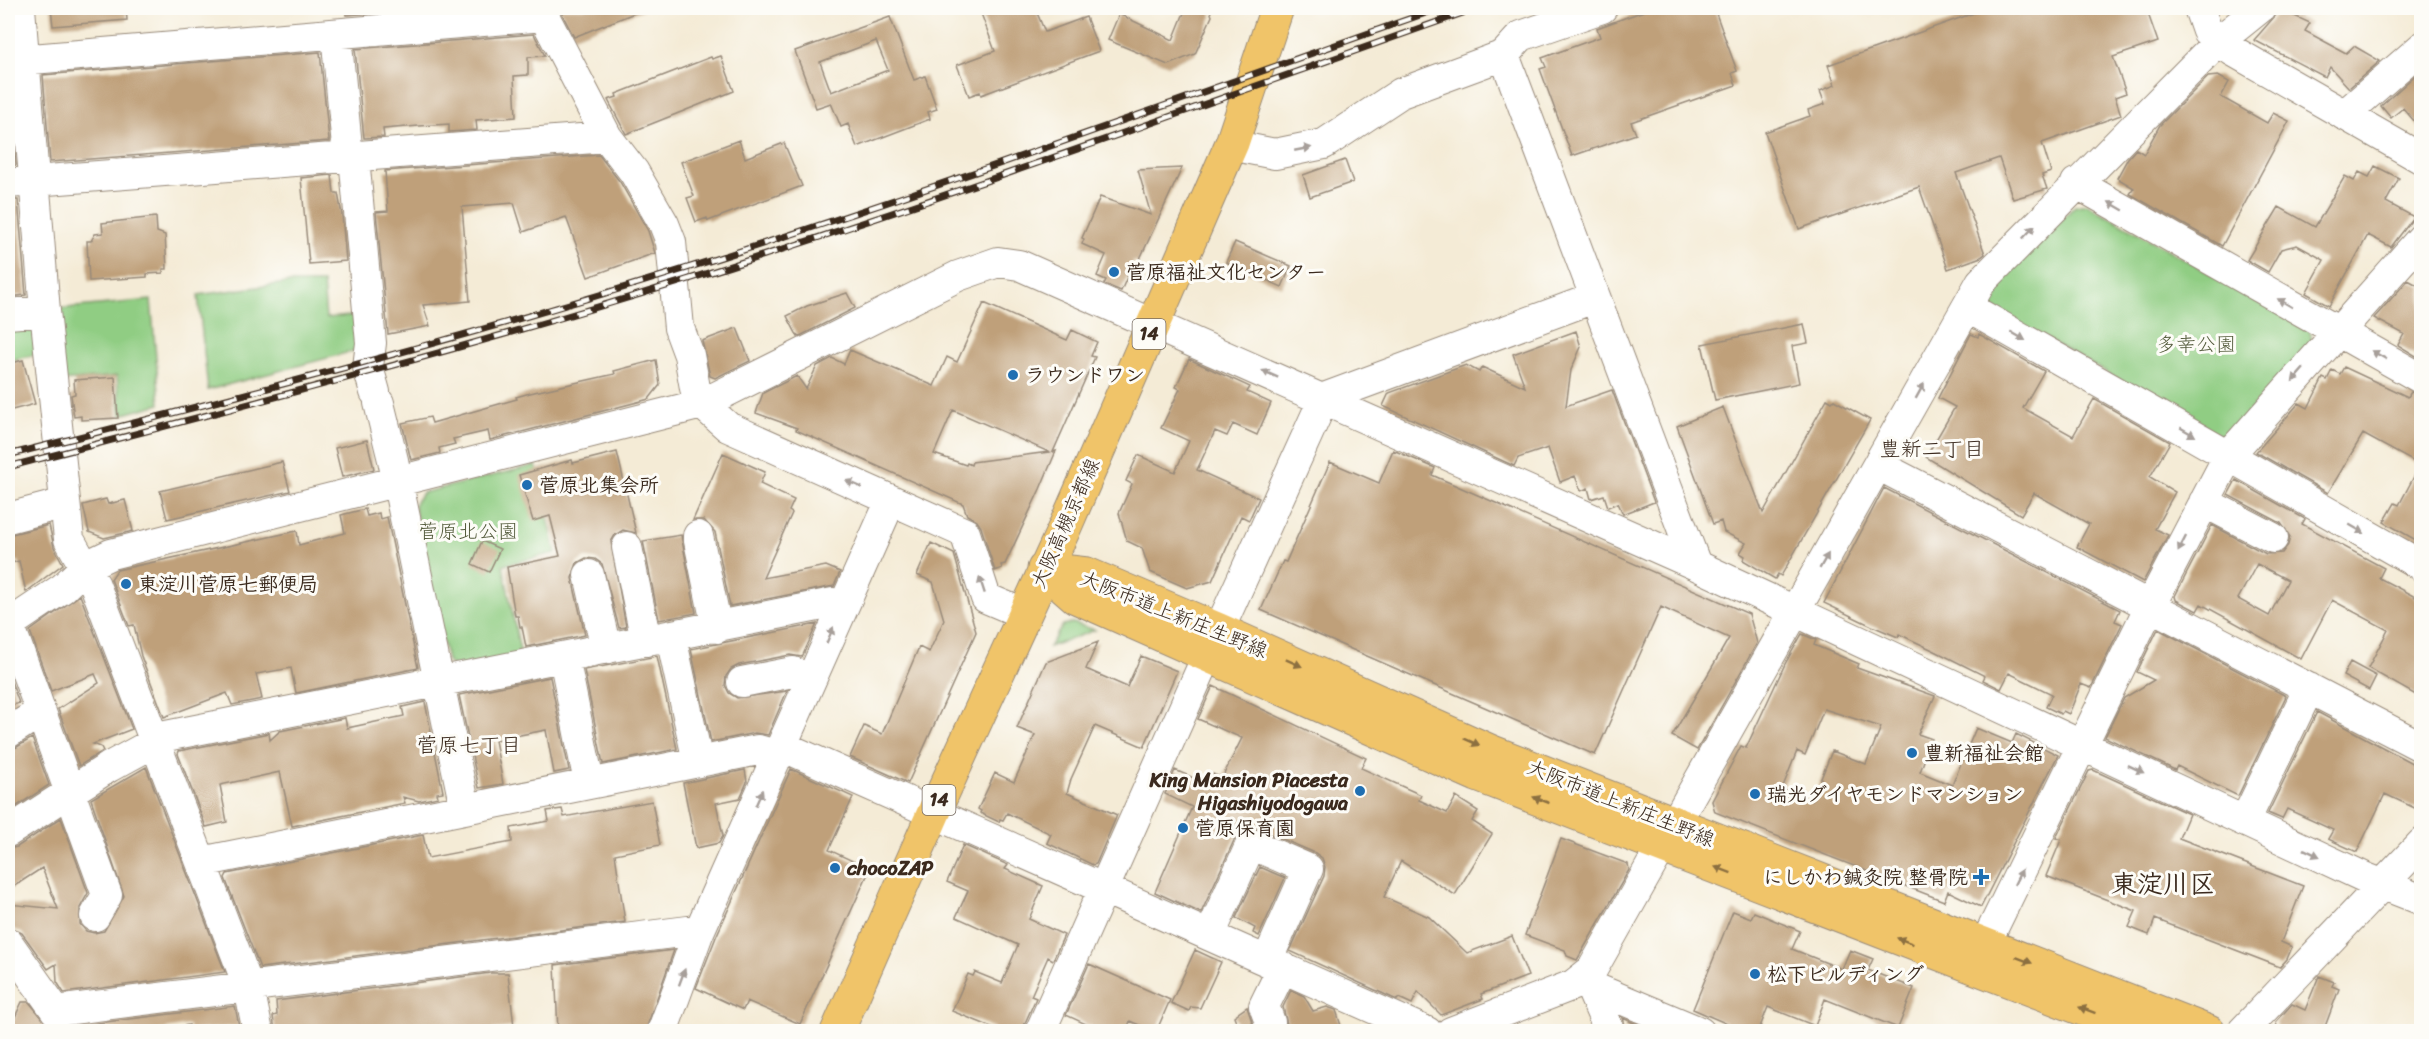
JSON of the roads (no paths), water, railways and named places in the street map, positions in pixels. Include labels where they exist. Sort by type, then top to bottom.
[{"type":"main road","name":"大阪高槻京都線","points":[[837,1032],[933,812],[1064,529],[1232,143],[1277,8]]},
{"type":"main road","name":"大阪市道上新庄生野線","points":[[1044,569],[1076,597],[1214,642],[1477,775],[1667,835],[1979,956],[2209,1032]]},
{"type":"main road","name":"大阪市道上新庄生野線","points":[[1979,956],[2142,1032]]},
{"type":"street","points":[[20,8],[16,60],[21,182],[45,311],[69,539],[86,566],[156,742],[249,988],[258,1032]]},
{"type":"street","points":[[1245,148],[1275,154],[1323,144],[1401,93],[1504,55],[1521,36],[1602,8]]},
{"type":"street","points":[[2199,8],[2207,31],[2219,41],[2268,73],[2421,159]]},
{"type":"street","points":[[1610,1032],[1587,982],[1592,970],[1981,282],[2076,183],[2219,41],[2260,8]]},
{"type":"street","points":[[16,60],[336,34],[542,12],[606,136],[646,191],[671,242],[679,328],[702,404],[728,427],[965,533],[986,598],[1024,614]]},
{"type":"street","points":[[336,34],[371,343],[368,367],[397,481],[465,808]]},
{"type":"street","points":[[2344,115],[2421,47]]},
{"type":"street","points":[[1504,55],[1696,565]]},
{"type":"street","points":[[21,182],[606,136]]},
{"type":"street","points":[[2076,183],[2421,379]]},
{"type":"street","points":[[1979,956],[2150,606],[2229,455],[2421,238]]},
{"type":"street","points":[[95,916],[107,895],[8,624],[63,588],[86,566],[111,554],[702,404],[958,276],[998,262],[1019,265],[1324,398],[1696,565],[2382,885],[2421,900]]},
{"type":"street","points":[[1040,1032],[1324,398],[1594,298]]},
{"type":"street","points":[[1967,307],[2421,566]]},
{"type":"street","points":[[8,314],[45,311]]},
{"type":"street","points":[[1878,465],[2421,747]]},
{"type":"street","points":[[662,1032],[698,934],[891,500]]},
{"type":"street","points":[[2204,502],[2273,538]]},
{"type":"street","points":[[8,518],[65,503]]},
{"type":"street","points":[[698,536],[717,628]]},
{"type":"street","points":[[627,546],[698,762]]},
{"type":"street","points":[[589,575],[606,649]]},
{"type":"street","points":[[8,832],[145,746],[166,736],[717,628],[833,603],[843,607]]},
{"type":"street","points":[[564,657],[589,783]]},
{"type":"street","points":[[742,682],[793,672],[811,680]]},
{"type":"street","points":[[2245,821],[2309,688]]},
{"type":"street","points":[[8,733],[40,712]]},
{"type":"street","points":[[201,862],[758,750],[780,751],[933,812],[1427,1032]]},
{"type":"street","points":[[1210,935],[1256,832],[1314,857],[1275,964],[1264,1006],[1270,1022]]},
{"type":"street","points":[[2242,1032],[2421,843]]},
{"type":"street","points":[[8,943],[51,1021],[249,988],[688,930],[698,934]]},
{"type":"street","points":[[1451,1032],[1587,982],[1700,1032]]},
{"type":"railway","points":[[8,455],[347,367],[516,320],[684,269],[969,174],[1440,8]]},
{"type":"railway","points":[[8,467],[433,354],[686,280],[984,182],[1477,8]]},
{"type":"place","name":"菅原福祉文化センター","points":[[1114,272]]},
{"type":"place","name":"ラウンドワン","points":[[1013,375]]},
{"type":"place","name":"菅原北集会所","points":[[527,485]]},
{"type":"place","name":"東淀川菅原七郵便局","points":[[126,584]]},
{"type":"place","name":"豊新福祉会館","points":[[1912,753]]},
{"type":"place","name":"King Mansion Piacesta Higashiyodogawa","points":[[1360,791]]},
{"type":"place","name":"瑞光ダイヤモンドマンション","points":[[1755,794]]},
{"type":"place","name":"菅原保育園","points":[[1183,828]]},
{"type":"place","name":"chocoZAP","points":[[835,868]]},
{"type":"place","name":"にしかわ鍼灸院 整骨院","points":[[1981,877]]},
{"type":"place","name":"松下ビルディング","points":[[1755,974]]},
{"type":"district","name":"豊新二丁目","points":[[1932,449]]},
{"type":"district","name":"菅原七丁目","points":[[469,745]]},
{"type":"district","name":"東淀川区","points":[[2163,884]]},
{"type":"park label","name":"多幸公園","points":[[2196,344]]},
{"type":"park label","name":"菅原北公園","points":[[468,531]]}]
